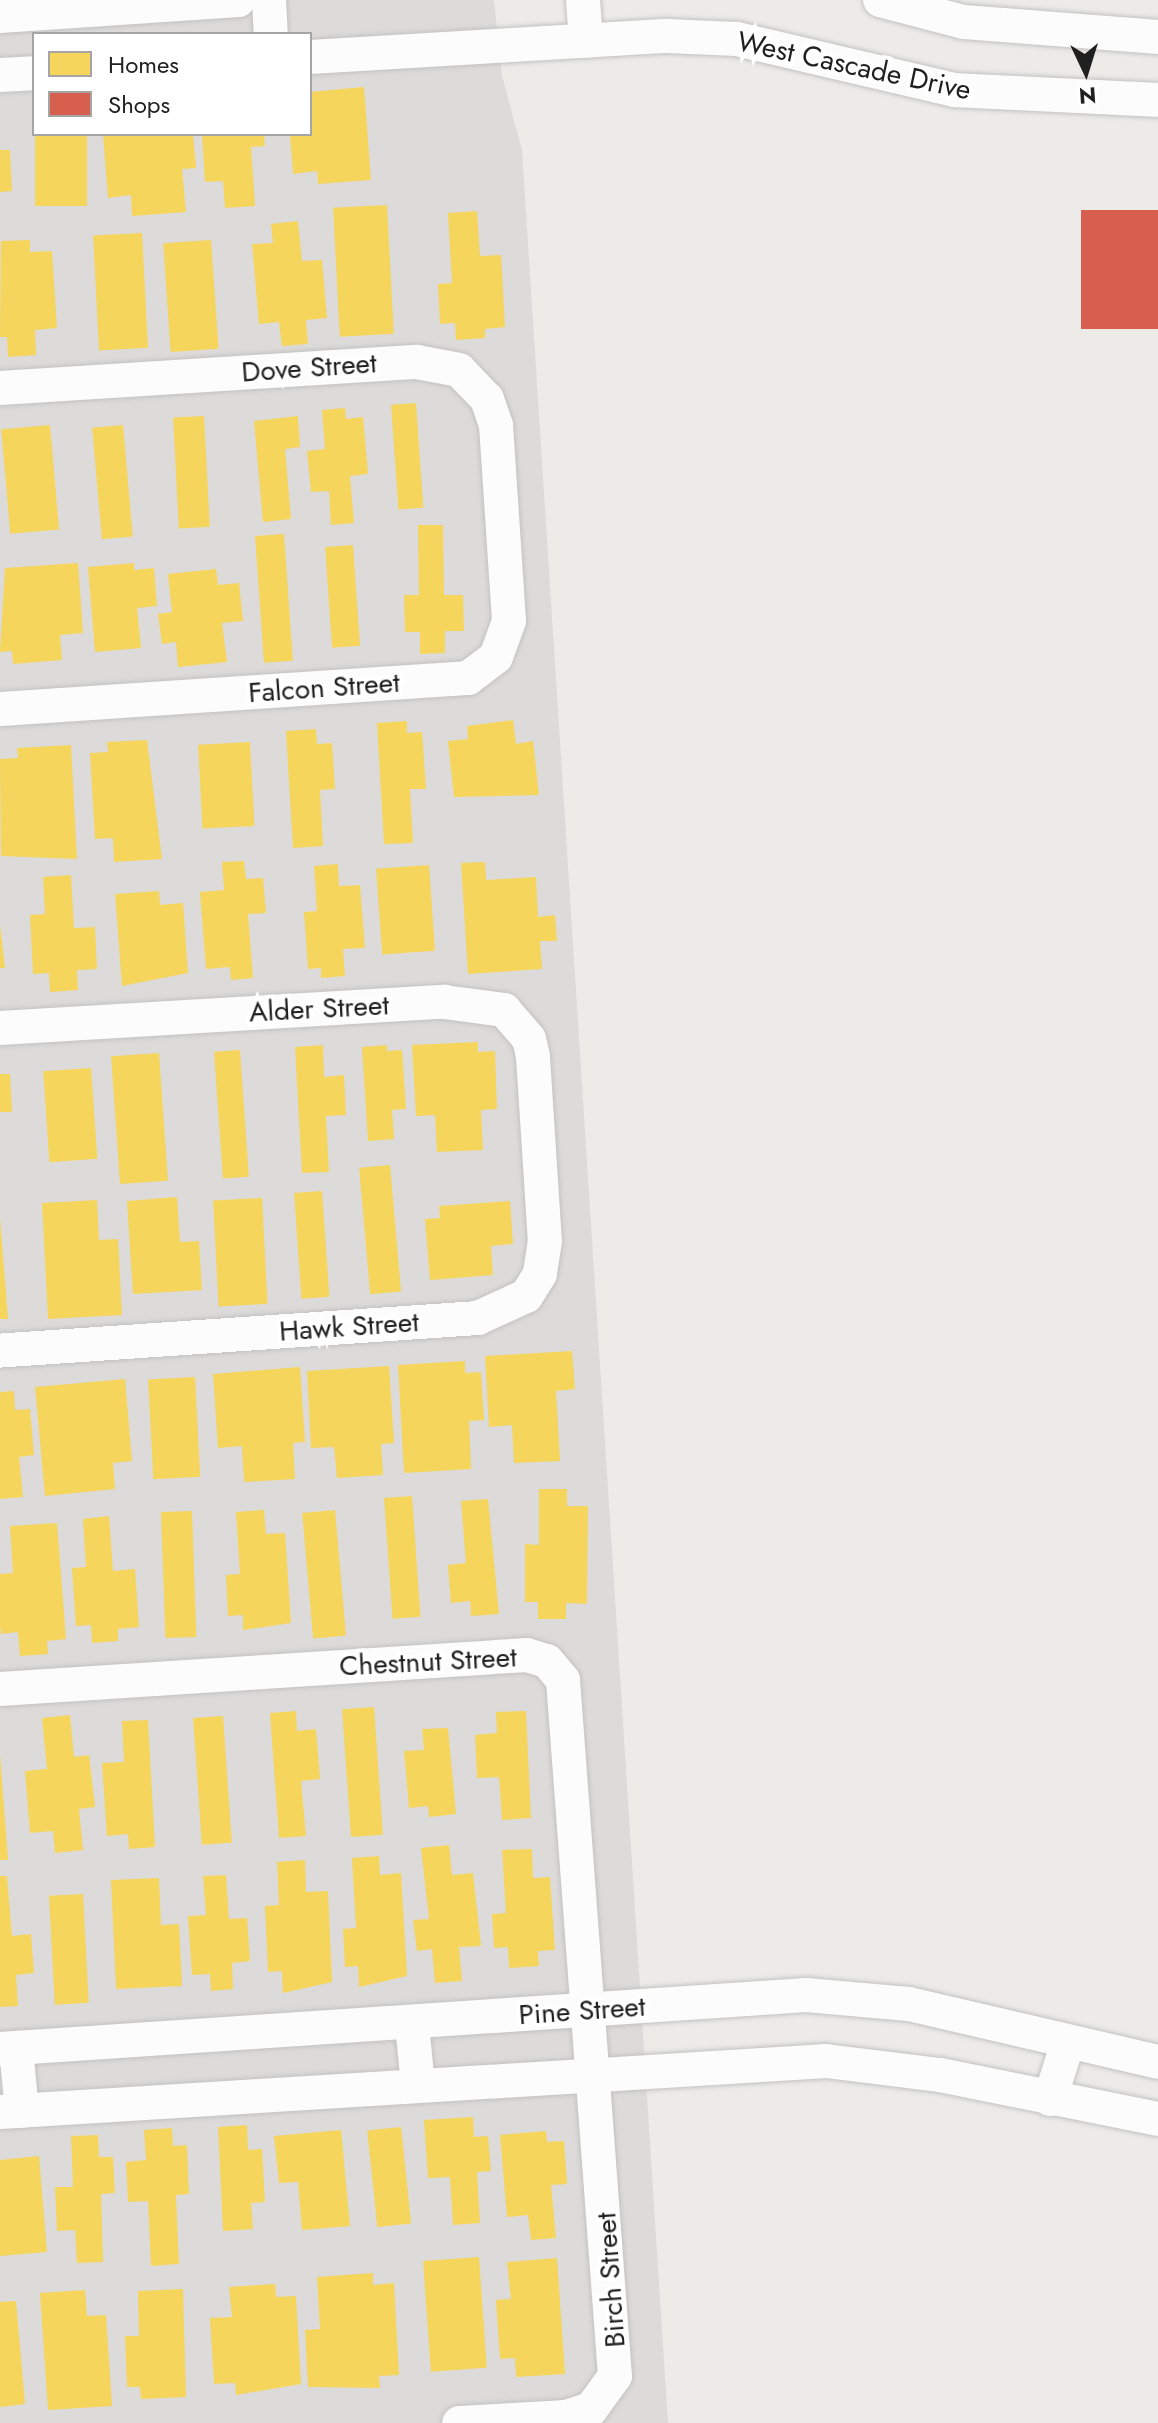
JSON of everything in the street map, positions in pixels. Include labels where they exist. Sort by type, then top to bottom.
[{"type":"street","points":[[0,16],[238,0]]},
{"type":"street","points":[[269,0],[271,32]]},
{"type":"street","points":[[583,0],[586,41]]},
{"type":"street","points":[[880,0],[964,22],[1158,37]]},
{"type":"street","name":"West Cascade Drive","points":[[312,57],[586,41],[737,39],[955,90],[1158,100]]},
{"type":"street","points":[[0,75],[32,73]]},
{"type":"street","name":"Dove Street","points":[[0,388],[441,363],[475,382],[487,399],[496,425],[502,515]]},
{"type":"street","name":"Falcon Street","points":[[0,709],[468,678],[485,671],[507,635],[502,515]]},
{"type":"street","name":"Alder Street","points":[[0,1028],[479,1003],[504,1010],[529,1039],[538,1134]]},
{"type":"street","name":"Hawk Street","points":[[0,1351],[507,1311],[526,1296],[544,1262],[538,1134]]},
{"type":"street","name":"Chestnut Street","points":[[0,1689],[527,1655],[547,1661],[570,1703],[593,2011]]},
{"type":"street","name":"Pine Street","points":[[8,2049],[806,1995],[909,2004],[1158,2062]]},
{"type":"street","name":"Birch Street","points":[[459,2423],[567,2417],[591,2409],[615,2376],[593,2011]]},
{"type":"street","points":[[412,2024],[418,2085]]},
{"type":"street","points":[[1050,2099],[1068,2042]]},
{"type":"street","points":[[8,2049],[11,2112],[826,2061],[1158,2119]]},
{"type":"shaded area","points":[[0,0],[494,0],[502,76],[522,150],[668,2423],[0,2423]]},
{"type":"building: Homes","points":[[364,87],[371,180],[318,184],[317,171],[293,174],[290,136],[312,136],[312,92]]},
{"type":"building: Homes","points":[[35,136],[87,136],[87,206],[35,206]]},
{"type":"building: Homes","points":[[103,136],[193,136],[196,168],[182,169],[186,212],[132,216],[131,195],[108,198]]},
{"type":"building: Homes","points":[[202,136],[264,136],[265,146],[251,147],[255,206],[225,208],[223,181],[205,182]]},
{"type":"building: Homes","points":[[0,150],[10,150],[12,191],[0,192]]},
{"type":"building: Homes","points":[[387,205],[394,334],[340,337],[333,208]]},
{"type":"building: Homes","points":[[477,211],[480,256],[501,255],[505,327],[485,329],[485,338],[456,340],[455,323],[440,324],[438,284],[452,283],[448,213]]},
{"type":"building: Homes","points":[[298,221],[302,261],[322,260],[327,318],[306,320],[308,344],[282,346],[279,322],[259,324],[252,244],[273,243],[271,224]]},
{"type":"building: Homes","points":[[142,233],[148,348],[99,350],[93,236]]},
{"type":"building: Homes","points":[[30,240],[30,252],[52,251],[57,328],[35,330],[36,355],[8,357],[7,337],[0,337],[1,241]]},
{"type":"building: Homes","points":[[211,240],[219,349],[171,352],[163,243]]},
{"type":"building: Homes","points":[[416,403],[423,508],[398,509],[391,405]]},
{"type":"building: Homes","points":[[345,408],[346,419],[363,417],[368,474],[350,476],[354,523],[331,525],[329,491],[311,492],[307,451],[325,449],[322,410]]},
{"type":"building: Homes","points":[[204,416],[210,527],[179,528],[173,418]]},
{"type":"building: Homes","points":[[298,416],[300,447],[285,449],[291,519],[263,522],[254,421]]},
{"type":"building: Homes","points":[[50,425],[59,530],[10,534],[1,429]]},
{"type":"building: Homes","points":[[123,425],[133,537],[102,539],[92,428]]},
{"type":"building: Homes","points":[[418,525],[443,525],[444,595],[463,595],[464,631],[445,631],[445,653],[420,654],[420,632],[405,632],[404,595],[419,595]]},
{"type":"building: Homes","points":[[284,534],[293,661],[264,663],[255,536]]},
{"type":"building: Homes","points":[[353,545],[360,646],[332,648],[325,547]]},
{"type":"building: Homes","points":[[78,563],[83,633],[60,635],[62,660],[13,664],[12,651],[0,652],[5,568]]},
{"type":"building: Homes","points":[[134,563],[134,570],[154,568],[157,606],[137,608],[141,648],[95,652],[88,567]]},
{"type":"building: Homes","points":[[216,569],[218,585],[239,583],[243,621],[222,623],[227,662],[178,667],[176,642],[162,644],[158,614],[172,612],[168,574]]},
{"type":"building: Homes","points":[[513,720],[516,744],[533,741],[539,795],[454,797],[448,741],[468,739],[467,726]]},
{"type":"building: Homes","points":[[407,721],[407,733],[422,732],[426,789],[410,789],[413,843],[384,844],[377,723]]},
{"type":"building: Homes","points":[[316,729],[317,744],[332,743],[335,789],[320,790],[323,846],[293,848],[286,731]]},
{"type":"building: Homes","points":[[147,740],[162,859],[114,862],[113,838],[95,839],[90,753],[108,752],[107,742]]},
{"type":"building: Homes","points":[[250,742],[254,826],[202,829],[198,745]]},
{"type":"building: Homes","points":[[71,745],[77,859],[1,856],[0,759],[18,758],[17,748]]},
{"type":"building: Homes","points":[[244,861],[246,879],[263,878],[266,913],[248,914],[253,978],[231,980],[230,967],[206,969],[200,892],[224,890],[222,862]]},
{"type":"building: Homes","points":[[485,862],[486,880],[536,877],[538,917],[555,915],[557,941],[540,941],[542,969],[468,974],[461,863]]},
{"type":"building: Homes","points":[[338,864],[339,886],[360,885],[365,948],[343,949],[345,976],[321,978],[321,968],[308,969],[304,912],[317,911],[314,866]]},
{"type":"building: Homes","points":[[429,865],[435,951],[382,954],[376,869]]},
{"type":"building: Homes","points":[[71,875],[74,928],[95,927],[97,969],[77,970],[78,990],[50,992],[49,973],[33,974],[30,915],[45,914],[43,877]]},
{"type":"building: Homes","points":[[159,891],[160,905],[183,903],[188,973],[122,986],[115,894]]},
{"type":"building: Homes","points":[[0,925],[5,968],[0,968]]},
{"type":"building: Homes","points":[[478,1042],[478,1052],[495,1051],[497,1109],[481,1110],[483,1150],[437,1152],[435,1115],[416,1116],[412,1045]]},
{"type":"building: Homes","points":[[323,1045],[324,1077],[344,1075],[346,1115],[326,1116],[329,1172],[302,1173],[295,1047]]},
{"type":"building: Homes","points":[[387,1045],[387,1051],[402,1050],[406,1109],[392,1110],[394,1139],[368,1141],[362,1047]]},
{"type":"building: Homes","points":[[240,1050],[249,1177],[223,1179],[214,1052]]},
{"type":"building: Homes","points":[[159,1053],[168,1181],[120,1184],[111,1056]]},
{"type":"building: Homes","points":[[91,1068],[97,1159],[49,1162],[43,1071]]},
{"type":"building: Homes","points":[[0,1074],[10,1074],[12,1112],[0,1112]]},
{"type":"building: Homes","points":[[390,1165],[401,1292],[370,1294],[359,1168]]},
{"type":"building: Homes","points":[[322,1191],[329,1297],[301,1299],[294,1193]]},
{"type":"building: Homes","points":[[177,1197],[180,1242],[199,1241],[202,1290],[133,1294],[127,1201]]},
{"type":"building: Homes","points":[[262,1198],[268,1304],[219,1306],[213,1201]]},
{"type":"building: Homes","points":[[97,1200],[99,1240],[118,1239],[122,1315],[48,1319],[42,1203]]},
{"type":"building: Homes","points":[[510,1201],[513,1244],[491,1246],[493,1275],[430,1280],[425,1219],[440,1218],[439,1206]]},
{"type":"building: Homes","points":[[0,1218],[8,1319],[0,1319]]},
{"type":"building: Homes","points":[[572,1351],[575,1389],[556,1391],[560,1461],[514,1463],[512,1425],[489,1427],[485,1356]]},
{"type":"building: Homes","points":[[465,1361],[465,1373],[481,1372],[484,1420],[469,1421],[471,1469],[404,1473],[398,1365]]},
{"type":"building: Homes","points":[[389,1366],[394,1443],[381,1444],[383,1475],[337,1478],[334,1447],[311,1448],[307,1371]]},
{"type":"building: Homes","points":[[300,1367],[305,1442],[293,1443],[295,1479],[244,1482],[242,1446],[218,1448],[213,1374]]},
{"type":"building: Homes","points":[[195,1377],[200,1477],[153,1479],[148,1379]]},
{"type":"building: Homes","points":[[125,1379],[132,1461],[113,1463],[115,1489],[45,1496],[35,1387]]},
{"type":"building: Homes","points":[[14,1391],[15,1410],[30,1409],[34,1455],[19,1457],[23,1497],[0,1499],[0,1392]]},
{"type":"building: Homes","points":[[539,1489],[567,1489],[567,1506],[588,1506],[587,1604],[566,1603],[566,1619],[538,1619],[538,1602],[525,1602],[525,1544],[539,1545]]},
{"type":"building: Homes","points":[[412,1496],[420,1617],[393,1619],[384,1498]]},
{"type":"building: Homes","points":[[488,1499],[499,1614],[471,1616],[470,1601],[451,1603],[448,1565],[466,1563],[461,1501]]},
{"type":"building: Homes","points":[[264,1510],[266,1534],[285,1533],[291,1623],[243,1630],[243,1615],[228,1616],[226,1575],[240,1574],[236,1512]]},
{"type":"building: Homes","points":[[335,1510],[346,1636],[313,1638],[302,1513]]},
{"type":"building: Homes","points":[[192,1511],[196,1637],[165,1638],[161,1512]]},
{"type":"building: Homes","points":[[109,1516],[113,1571],[135,1569],[139,1627],[118,1629],[118,1641],[92,1643],[91,1625],[76,1626],[72,1568],[86,1567],[83,1519]]},
{"type":"building: Homes","points":[[57,1523],[66,1639],[47,1641],[48,1654],[20,1656],[18,1632],[1,1634],[0,1625],[0,1574],[13,1573],[10,1526]]},
{"type":"building: Homes","points":[[374,1707],[383,1835],[351,1837],[342,1709]]},
{"type":"building: Homes","points":[[296,1711],[297,1731],[316,1729],[320,1779],[301,1781],[306,1836],[279,1838],[270,1713]]},
{"type":"building: Homes","points":[[526,1711],[531,1818],[502,1820],[499,1777],[477,1778],[475,1735],[497,1733],[496,1712]]},
{"type":"building: Homes","points":[[70,1715],[74,1757],[89,1755],[95,1807],[79,1809],[83,1850],[55,1853],[53,1831],[30,1833],[25,1771],[47,1769],[42,1718]]},
{"type":"building: Homes","points":[[223,1716],[232,1843],[202,1845],[193,1718]]},
{"type":"building: Homes","points":[[148,1720],[155,1847],[129,1849],[128,1834],[107,1836],[102,1763],[124,1762],[122,1721]]},
{"type":"building: Homes","points":[[448,1728],[456,1814],[429,1817],[428,1806],[409,1808],[404,1751],[424,1750],[422,1729]]},
{"type":"building: Homes","points":[[0,1754],[8,1860],[0,1860]]},
{"type":"building: Homes","points":[[449,1845],[452,1875],[473,1873],[481,1946],[459,1947],[462,1981],[435,1983],[432,1949],[417,1951],[413,1920],[429,1919],[421,1848]]},
{"type":"building: Homes","points":[[532,1849],[533,1878],[550,1877],[555,1950],[538,1951],[539,1966],[509,1968],[508,1947],[494,1948],[492,1914],[506,1913],[502,1850]]},
{"type":"building: Homes","points":[[379,1856],[380,1875],[401,1873],[407,1976],[359,1987],[358,1966],[345,1967],[343,1929],[356,1928],[352,1858]]},
{"type":"building: Homes","points":[[305,1860],[306,1892],[328,1891],[332,1982],[283,1993],[282,1971],[268,1972],[265,1906],[279,1905],[277,1862]]},
{"type":"building: Homes","points":[[226,1875],[229,1919],[247,1918],[250,1961],[232,1963],[233,1989],[211,1991],[210,1974],[192,1975],[188,1916],[206,1915],[203,1876]]},
{"type":"building: Homes","points":[[0,1876],[7,1876],[12,1936],[31,1934],[34,1973],[16,1975],[18,2006],[0,2007]]},
{"type":"building: Homes","points":[[159,1878],[161,1925],[179,1924],[182,1986],[116,1989],[111,1880]]},
{"type":"building: Homes","points":[[83,1894],[89,2003],[55,2005],[49,1896]]},
{"type":"building: Homes","points":[[473,2117],[474,2137],[488,2136],[491,2171],[477,2172],[480,2223],[453,2225],[450,2177],[428,2178],[424,2120]]},
{"type":"building: Homes","points":[[247,2125],[248,2150],[262,2149],[265,2202],[251,2203],[253,2229],[223,2231],[218,2127]]},
{"type":"building: Homes","points":[[401,2127],[411,2223],[377,2227],[367,2131]]},
{"type":"building: Homes","points":[[172,2128],[173,2146],[187,2145],[189,2194],[176,2195],[179,2264],[151,2266],[148,2201],[128,2202],[126,2162],[146,2160],[144,2130]]},
{"type":"building: Homes","points":[[341,2130],[350,2226],[302,2230],[298,2182],[279,2183],[274,2136]]},
{"type":"building: Homes","points":[[546,2131],[547,2142],[564,2141],[567,2184],[551,2185],[556,2238],[531,2240],[528,2215],[507,2217],[500,2135]]},
{"type":"building: Homes","points":[[98,2135],[99,2157],[113,2157],[115,2193],[101,2194],[103,2262],[77,2263],[75,2230],[57,2231],[55,2187],[73,2187],[71,2136]]},
{"type":"building: Homes","points":[[39,2156],[47,2252],[0,2256],[0,2160]]},
{"type":"building: Homes","points":[[479,2257],[487,2368],[431,2372],[423,2261]]},
{"type":"building: Homes","points":[[557,2258],[565,2374],[516,2377],[515,2358],[500,2359],[496,2300],[511,2299],[507,2262]]},
{"type":"building: Homes","points":[[373,2273],[373,2285],[394,2283],[399,2375],[379,2376],[380,2388],[308,2387],[305,2330],[320,2329],[317,2277]]},
{"type":"building: Homes","points":[[275,2284],[276,2297],[296,2296],[301,2384],[236,2395],[235,2383],[214,2384],[210,2318],[232,2317],[229,2287]]},
{"type":"building: Homes","points":[[183,2289],[186,2397],[141,2399],[140,2387],[127,2387],[125,2336],[139,2336],[138,2291]]},
{"type":"building: Homes","points":[[85,2290],[87,2316],[106,2315],[112,2406],[48,2410],[40,2293]]},
{"type":"building: Homes","points":[[16,2301],[25,2404],[0,2407],[0,2302]]},
{"type":"building: Shops","points":[[1081,210],[1158,210],[1158,329],[1081,329]]}]
